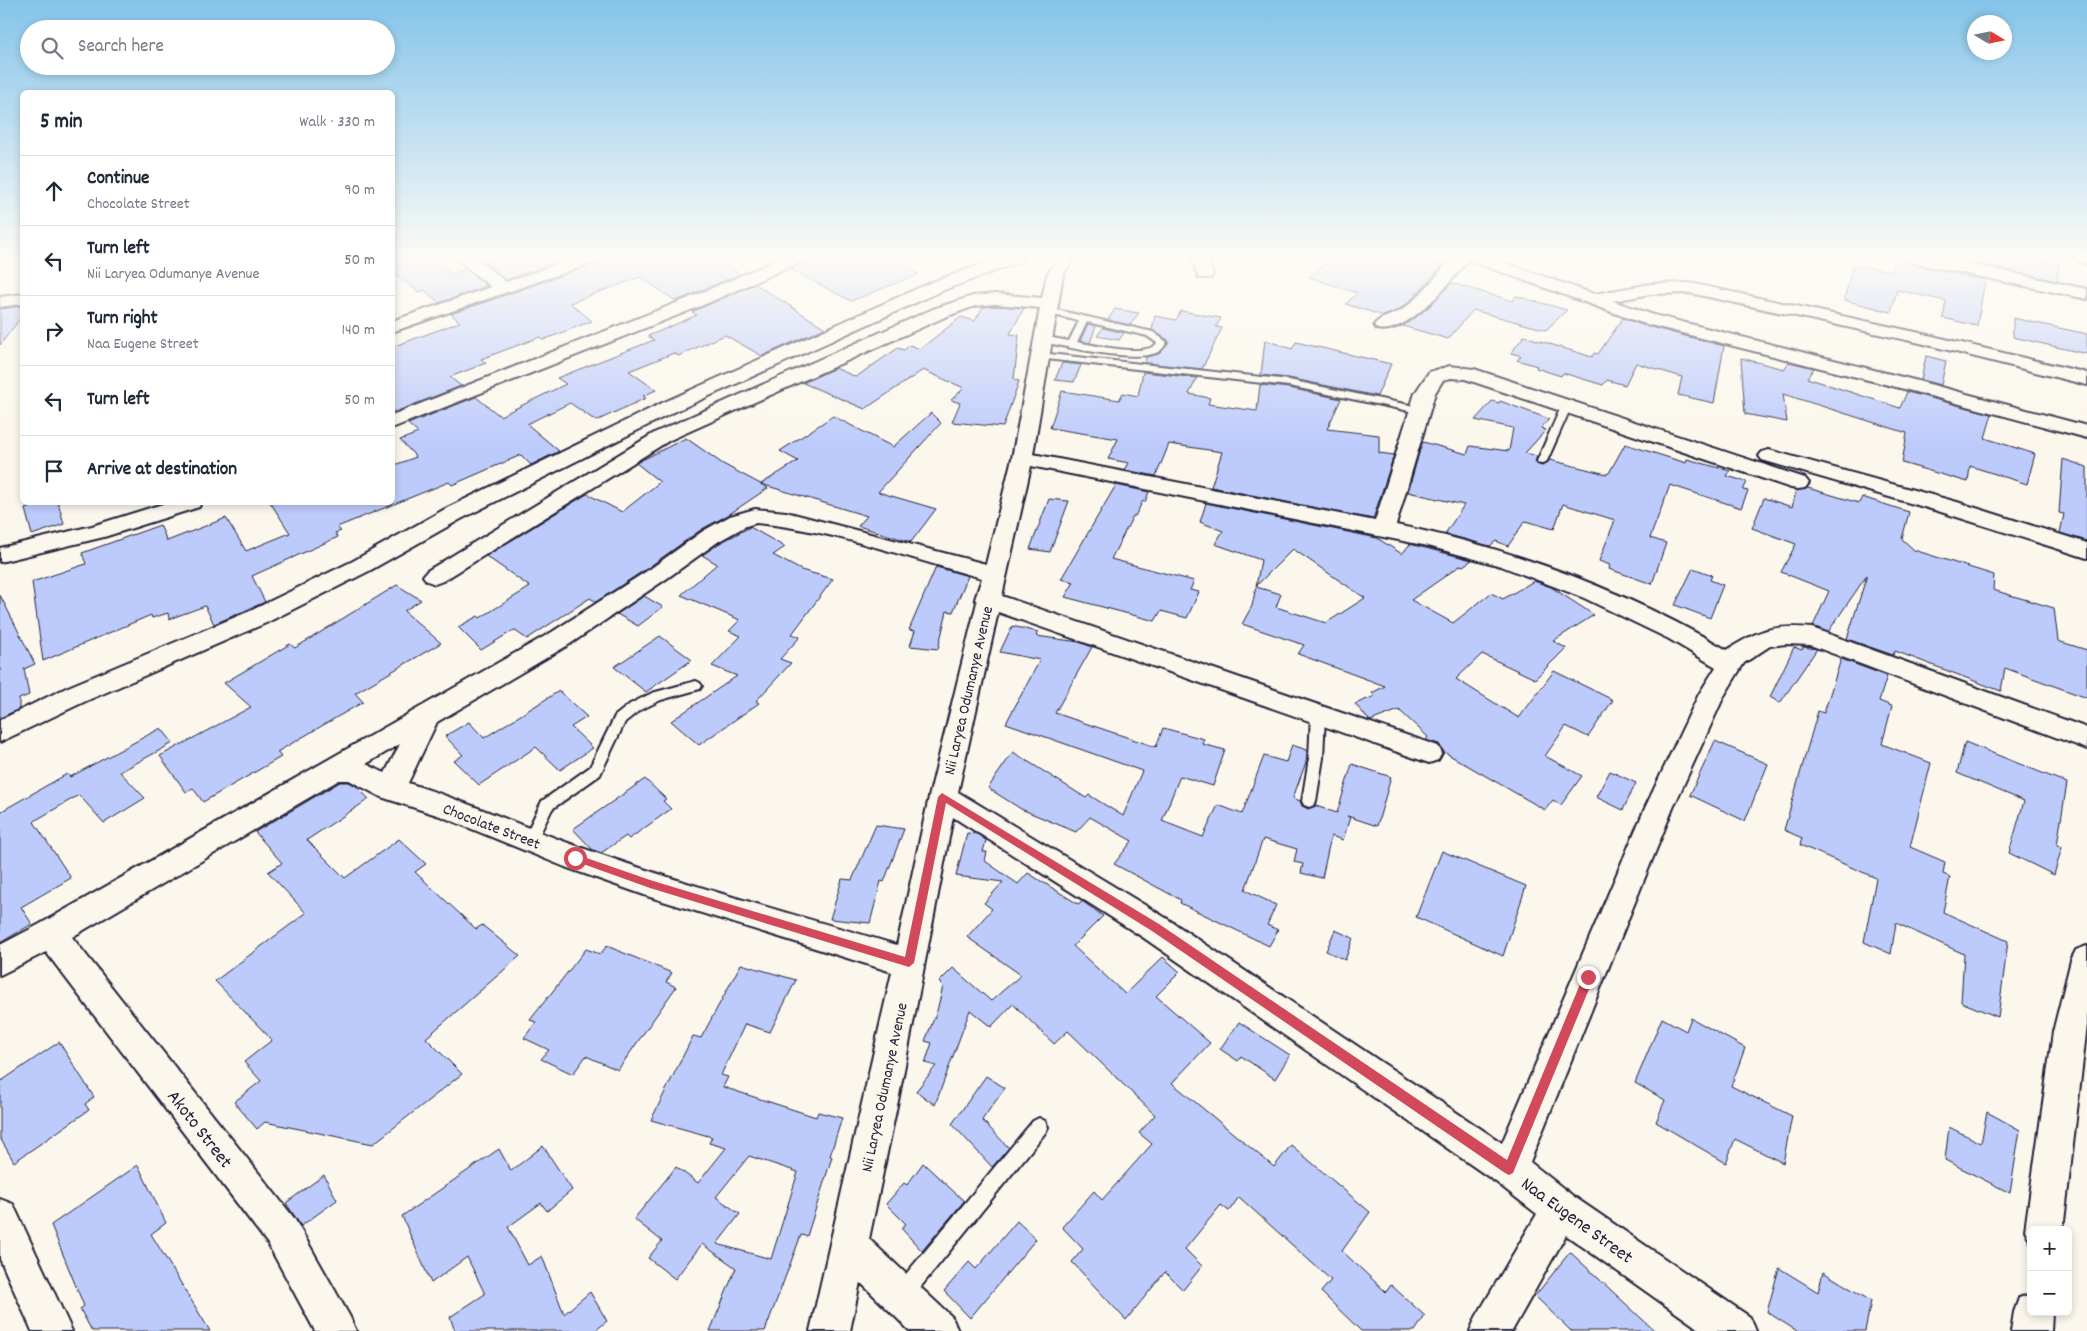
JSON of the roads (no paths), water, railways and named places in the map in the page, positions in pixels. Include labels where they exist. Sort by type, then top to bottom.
[{"type":"street","points":[[395,326],[412,320]]},
{"type":"street","points":[[395,421],[648,320]]},
{"type":"street","points":[[0,732],[77,694],[266,612],[361,566],[453,514],[519,480],[669,407],[862,320]]},
{"type":"street","points":[[435,576],[663,436],[923,320]]},
{"type":"street","name":"Nii Laryea Odumanye Avenue","points":[[830,1331],[882,1096],[942,797],[1022,458],[1046,320]]},
{"type":"street","points":[[1383,325],[1394,320]]},
{"type":"street","points":[[1652,320],[1911,385],[2087,432]]},
{"type":"street","points":[[1838,320],[1920,338],[2087,379]]},
{"type":"street","points":[[1383,530],[1419,410],[1431,382],[1436,376],[1450,372],[1475,375],[1798,483]]},
{"type":"street","points":[[1764,455],[1949,507],[2087,551]]},
{"type":"street","points":[[1022,458],[1430,539],[1509,561],[1592,592],[1678,633],[1730,664]]},
{"type":"street","points":[[0,555],[84,537],[146,520],[184,505]]},
{"type":"street","points":[[0,960],[51,934],[561,638],[658,574],[711,536],[738,521],[755,516],[786,519],[845,533],[991,587],[1318,715],[1429,752]]},
{"type":"street","points":[[1509,1169],[1659,808],[1712,694],[1735,657],[1763,639],[1786,635],[1812,637],[2087,739]]},
{"type":"street","points":[[390,789],[427,716]]},
{"type":"street","name":"Chocolate Street","points":[[334,769],[353,770],[390,789],[448,807],[530,840],[650,884],[909,963]]},
{"type":"street","name":"Naa Eugene Street","points":[[942,797],[1155,928],[1509,1169],[1560,1210],[1736,1331]]},
{"type":"street","name":"Akoto Street","points":[[51,934],[281,1231],[336,1331]]},
{"type":"street","points":[[2045,1226],[2069,1032],[2087,960]]},
{"type":"street","points":[[1490,1331],[1560,1210]]},
{"type":"street","points":[[0,1218],[52,1331]]},
{"type":"street","points":[[848,1245],[938,1331]]},
{"type":"street","points":[[2031,1331],[2033,1316]]},
{"type":"lane","points":[[1072,344],[1084,320]]},
{"type":"lane","points":[[1041,348],[1072,344],[1135,353],[1155,351],[1162,342],[1150,334],[1085,320]]},
{"type":"lane","points":[[1041,348],[1289,383],[1419,410]]},
{"type":"lane","points":[[1542,461],[1566,407]]},
{"type":"lane","points":[[530,840],[547,805],[596,771],[620,719],[635,707],[656,696],[696,686]]},
{"type":"lane","points":[[1309,801],[1316,758],[1318,715]]},
{"type":"lane","points":[[901,1295],[1040,1127]]}]
